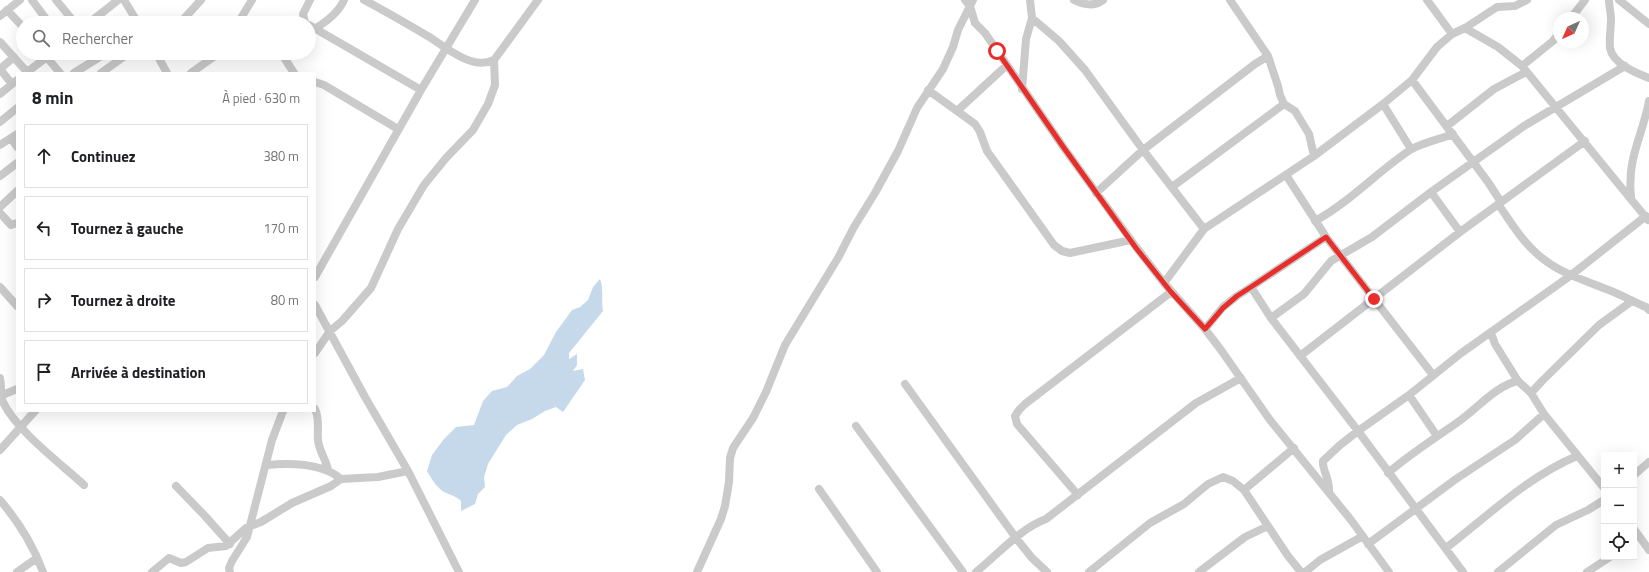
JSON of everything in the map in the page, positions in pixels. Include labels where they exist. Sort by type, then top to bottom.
[{"type":"street","points":[[0,16],[20,0]]},
{"type":"street","points":[[32,0],[44,16]]},
{"type":"street","points":[[56,0],[69,16]]},
{"type":"street","points":[[99,16],[118,0]]},
{"type":"street","points":[[124,0],[134,16]]},
{"type":"street","points":[[186,16],[201,0]]},
{"type":"street","points":[[242,16],[252,0]]},
{"type":"street","points":[[304,16],[303,14],[310,0]]},
{"type":"street","points":[[316,25],[339,8],[344,0]]},
{"type":"street","points":[[364,0],[398,18],[470,61],[487,63],[494,60],[538,0]]},
{"type":"street","points":[[316,275],[398,129],[475,0]]},
{"type":"street","points":[[1022,89],[1026,39],[1032,18],[1030,0]]},
{"type":"street","points":[[1074,0],[1088,6],[1099,3],[1103,0]]},
{"type":"street","points":[[1230,0],[1268,56],[1284,104],[1295,112],[1309,134],[1314,156]]},
{"type":"street","points":[[1427,0],[1452,34]]},
{"type":"street","points":[[1164,283],[1204,229],[1314,156],[1383,104],[1412,80],[1437,47],[1452,34],[1465,28],[1490,10],[1497,7],[1514,6],[1527,0]]},
{"type":"street","points":[[1576,12],[1585,0]]},
{"type":"street","points":[[1609,0],[1611,18],[1610,48],[1618,60],[1625,66],[1649,78]]},
{"type":"street","points":[[1619,0],[1649,24]]},
{"type":"street","points":[[969,2],[975,23],[985,33],[1022,89],[1096,193],[1171,292],[1205,329],[1270,420],[1329,492],[1389,572]]},
{"type":"street","points":[[698,572],[721,519],[725,506],[729,482],[730,458],[733,448],[753,418],[766,392],[785,345],[838,258],[854,227],[875,193],[898,151],[917,108],[943,69],[953,47],[969,2]]},
{"type":"street","points":[[7,10],[16,20]]},
{"type":"street","points":[[1032,18],[1059,41],[1084,70],[1204,229]]},
{"type":"street","points":[[1329,492],[1330,485],[1323,461],[1340,445],[1409,395],[1432,375],[1570,276],[1647,218],[1585,141],[1524,69],[1498,48],[1465,28]]},
{"type":"street","points":[[316,32],[421,90]]},
{"type":"street","points":[[1447,126],[1494,89],[1524,69],[1553,39]]},
{"type":"street","points":[[0,42],[16,59]]},
{"type":"street","points":[[1096,193],[1143,150],[1255,64],[1268,56]]},
{"type":"street","points":[[0,94],[15,82],[0,69],[14,57]]},
{"type":"street","points":[[17,60],[27,72]]},
{"type":"street","points":[[29,72],[42,60]]},
{"type":"street","points":[[52,60],[59,72]]},
{"type":"street","points":[[76,72],[94,60]]},
{"type":"street","points":[[102,72],[119,60]]},
{"type":"street","points":[[160,60],[167,72]]},
{"type":"street","points":[[192,72],[209,60]]},
{"type":"street","points":[[286,60],[293,72]]},
{"type":"street","points":[[316,352],[330,331],[342,321],[368,292],[378,274],[398,229],[432,173],[478,123],[495,85],[494,60]]},
{"type":"street","points":[[957,111],[1007,65]]},
{"type":"street","points":[[1271,318],[1304,294],[1331,261],[1372,237],[1431,192],[1474,163],[1524,126],[1625,66]]},
{"type":"street","points":[[1412,80],[1474,163],[1525,242],[1534,252],[1570,276],[1648,306]]},
{"type":"street","points":[[316,82],[324,85],[398,129]]},
{"type":"street","points":[[928,90],[975,124],[980,132],[987,151],[1010,185],[1054,245],[1062,251],[1070,253],[1131,240]]},
{"type":"street","points":[[1631,198],[1630,172],[1632,161],[1649,101]]},
{"type":"street","points":[[1172,187],[1284,104]]},
{"type":"street","points":[[1383,104],[1412,149]]},
{"type":"street","points":[[0,122],[16,109]]},
{"type":"street","points":[[1315,221],[1330,213],[1348,200],[1412,149],[1453,134]]},
{"type":"street","points":[[0,146],[14,136]]},
{"type":"street","points":[[1300,356],[1460,232],[1585,141]]},
{"type":"street","points":[[0,176],[16,164]]},
{"type":"street","points":[[1286,175],[1326,237],[1432,375]]},
{"type":"street","points":[[0,207],[16,192]]},
{"type":"street","points":[[1431,192],[1460,232]]},
{"type":"street","points":[[0,213],[11,225],[16,223]]},
{"type":"street","points":[[1205,329],[1223,308],[1237,296],[1326,237]]},
{"type":"street","points":[[0,287],[16,305]]},
{"type":"street","points":[[1251,287],[1271,318],[1358,431],[1463,572]]},
{"type":"street","points":[[1078,495],[1017,424],[1015,416],[1025,404],[1171,292]]},
{"type":"street","points":[[1531,393],[1599,325],[1632,301]]},
{"type":"street","points":[[316,307],[365,397],[408,471],[459,572]]},
{"type":"street","points":[[1491,333],[1495,344],[1518,382],[1531,393],[1544,414],[1601,484]]},
{"type":"street","points":[[0,378],[2,387],[0,396],[20,428],[84,485]]},
{"type":"street","points":[[976,572],[1016,538],[1038,522],[1046,519],[1078,495],[1196,403],[1241,378]]},
{"type":"street","points":[[1388,473],[1409,455],[1459,422],[1476,406],[1507,384],[1518,382]]},
{"type":"street","points":[[905,384],[1016,538],[1032,558],[1047,572]]},
{"type":"street","points":[[0,396],[16,388]]},
{"type":"street","points":[[1409,395],[1437,436]]},
{"type":"street","points":[[0,450],[35,412]]},
{"type":"street","points":[[230,572],[229,568],[232,561],[245,541],[250,527],[267,465],[272,440],[283,412]]},
{"type":"street","points":[[316,412],[318,418],[319,446],[328,470]]},
{"type":"street","points":[[1368,544],[1416,510],[1456,478],[1515,440],[1544,414]]},
{"type":"street","points":[[856,426],[963,572]]},
{"type":"street","points":[[1244,490],[1294,448]]},
{"type":"street","points":[[1446,548],[1515,493],[1555,466],[1577,456]]},
{"type":"street","points":[[267,465],[293,463],[328,470],[341,479]]},
{"type":"street","points":[[1637,473],[1648,465]]},
{"type":"street","points":[[152,572],[168,558],[181,563],[186,562],[208,548],[223,547],[230,544],[243,530],[292,503],[331,486],[341,479],[378,477],[408,471]]},
{"type":"street","points":[[1089,572],[1150,523],[1184,504],[1208,484],[1223,477],[1233,480],[1244,490],[1288,556],[1302,572]]},
{"type":"street","points":[[176,486],[230,544]]},
{"type":"street","points":[[819,489],[877,572]]},
{"type":"street","points":[[0,500],[22,528],[43,572]]},
{"type":"street","points":[[1498,572],[1556,525],[1588,510],[1601,502]]},
{"type":"street","points":[[1199,572],[1245,538],[1268,526]]},
{"type":"street","points":[[1305,572],[1320,560],[1363,536]]},
{"type":"street","points":[[1637,536],[1649,550]]},
{"type":"street","points":[[17,572],[37,558]]},
{"type":"street","points":[[1586,572],[1605,560]]},
{"type":"water","points":[[600,279],[602,287],[603,311],[569,353],[569,359],[577,354],[577,365],[573,371],[583,369],[585,380],[563,412],[556,407],[545,411],[532,419],[517,425],[506,435],[488,464],[484,477],[485,487],[478,494],[475,504],[461,511],[461,501],[441,490],[427,471],[432,455],[444,439],[456,427],[474,425],[483,401],[492,391],[507,387],[517,376],[530,369],[544,355],[556,332],[572,310],[580,307],[588,300],[593,287]]},
{"type":"route","points":[[997,51],[1022,89],[1136,248],[1171,292],[1205,329],[1223,308],[1237,296],[1326,237],[1374,299]]}]
